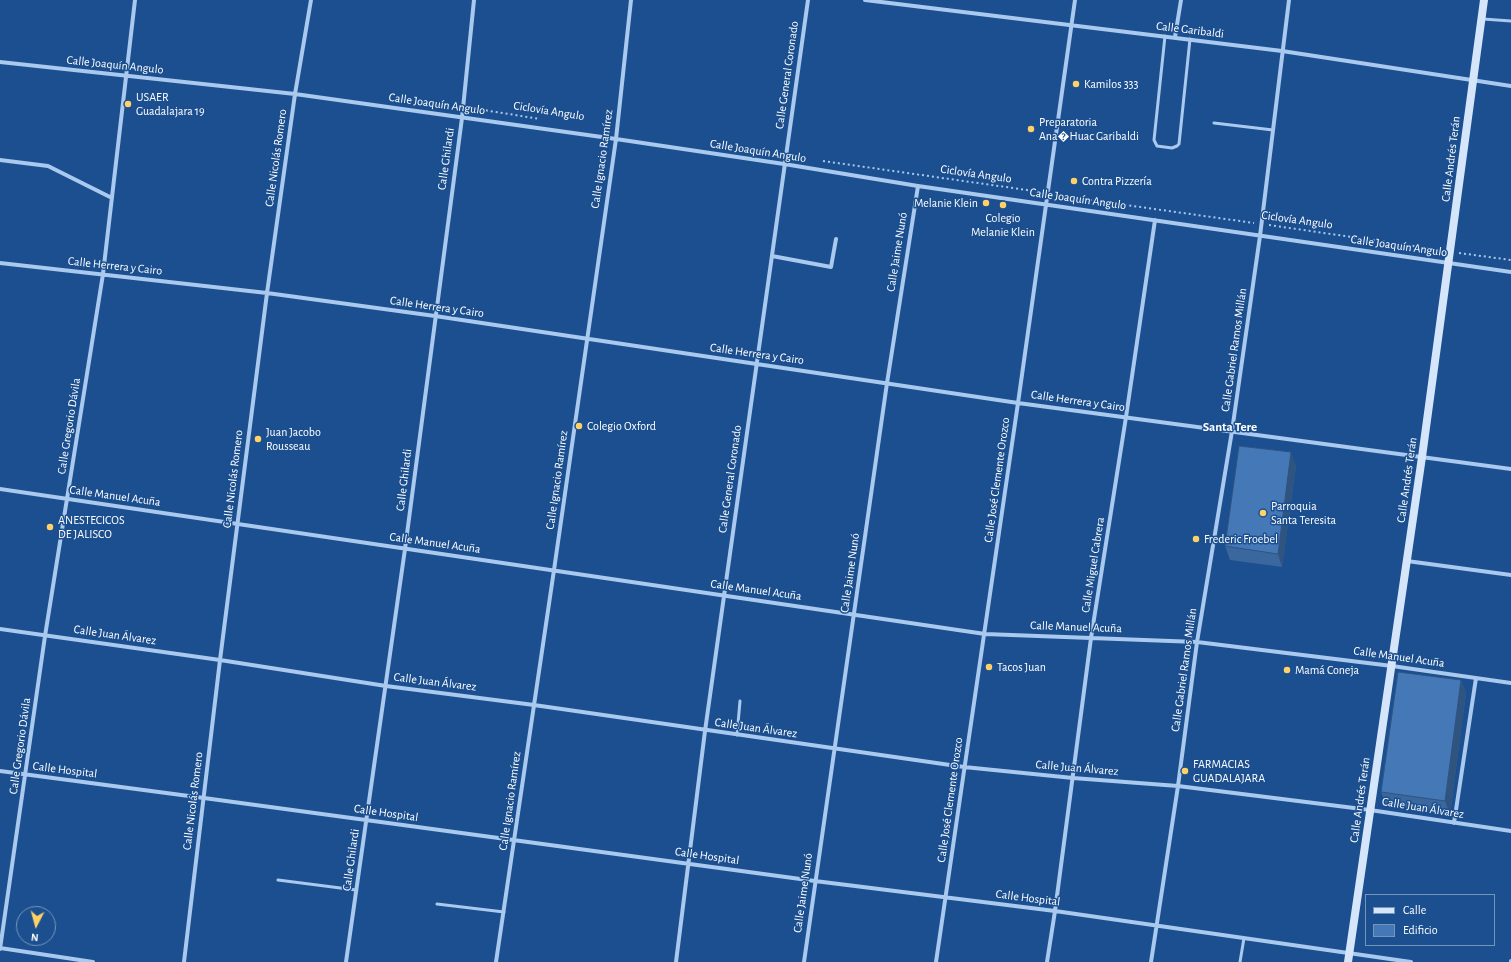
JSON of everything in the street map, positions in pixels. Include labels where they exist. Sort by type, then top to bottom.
[{"type":"street","name":"Calle Gregorio Dávila","points":[[0,948],[46,636],[103,274],[136,0]]},
{"type":"street","name":"Calle Nicolás Romero","points":[[184,962],[220,660],[268,293],[295,94],[311,0]]},
{"type":"street","name":"Calle Ghilardi","points":[[346,962],[406,549],[435,316],[462,118],[474,0]]},
{"type":"street","name":"Calle Ignacio Ramírez","points":[[496,962],[616,139],[632,0]]},
{"type":"street","name":"Calle General Coronado","points":[[676,962],[705,731],[808,0]]},
{"type":"street","name":"Calle Garibaldi","points":[[865,0],[1072,26],[1175,37],[1511,86]]},
{"type":"street","name":"Calle José Clemente Orozco","points":[[936,962],[985,634],[1075,0]]},
{"type":"street","points":[[1175,37],[1181,0]]},
{"type":"street","name":"Calle Gabriel Ramos Millán","points":[[1151,962],[1178,786],[1197,642],[1232,431],[1262,224],[1289,0]]},
{"type":"street","name":"Calle Andrés Terán","points":[[1348,962],[1451,252],[1484,0]]},
{"type":"street","name":"Calle Joaquín Angulo","points":[[0,62],[295,94],[616,139],[918,186],[1511,272]]},
{"type":"street","points":[[0,160],[48,166],[112,198]]},
{"type":"street","name":"Calle Jaime Nunó","points":[[804,962],[887,383],[918,186]]},
{"type":"street","name":"Calle Miguel Cabrera","points":[[1046,962],[1055,911],[1091,638],[1126,418],[1155,220]]},
{"type":"street","points":[[772,256],[831,267],[836,239]]},
{"type":"street","name":"Calle Herrera y Cairo","points":[[0,263],[268,293],[435,316],[587,340],[1018,403],[1511,469]]},
{"type":"street","name":"Calle Manuel Acuña","points":[[0,489],[985,634],[1197,642],[1392,666],[1511,683]]},
{"type":"street","points":[[1407,561],[1511,575]]},
{"type":"street","name":"Calle Juan Álvarez","points":[[0,629],[220,660],[386,686],[534,705],[705,731],[964,767],[1073,778],[1178,786],[1370,810],[1511,831]]},
{"type":"street","points":[[1454,823],[1476,678]]},
{"type":"street","name":"Calle Hospital","points":[[0,771],[815,881],[1055,911],[1412,962]]},
{"type":"street","points":[[0,948],[93,962]]},
{"type":"lane","points":[[1481,18],[1511,21]]},
{"type":"lane","points":[[1165,36],[1154,140],[1157,146],[1172,148],[1178,146],[1179,144],[1190,39]]},
{"type":"lane","points":[[1214,123],[1273,130]]},
{"type":"lane","points":[[737,735],[740,701]]},
{"type":"lane","points":[[278,880],[356,890]]},
{"type":"lane","points":[[437,904],[504,912]]},
{"type":"lane","points":[[1240,962],[1244,938]]},
{"type":"path","name":"Ciclovía Angulo","points":[[463,107],[540,119]]},
{"type":"path","name":"Ciclovía Angulo","points":[[816,160],[1511,260]]},
{"type":"building","name":"Parroquia Santa Teresita","points":[[1239,446],[1291,452],[1278,554],[1225,546]]},
{"type":"building","points":[[1398,672],[1461,680],[1445,801],[1381,792]]},
{"type":"place","name":"Kamilos 333","points":[[1076,84]]},
{"type":"place","name":"USAER Guadalajara 19","points":[[128,104]]},
{"type":"place","name":"Preparatoria Ana�Huac Garibaldi","points":[[1031,129]]},
{"type":"place","name":"Contra Pizzería","points":[[1074,181]]},
{"type":"place","name":"Melanie Klein","points":[[986,203]]},
{"type":"place","name":"Colegio Melanie Klein","points":[[1003,205]]},
{"type":"place","name":"Colegio Oxford","points":[[579,426]]},
{"type":"place","name":"Juan Jacobo Rousseau","points":[[258,439]]},
{"type":"place","name":"Parroquia Santa Teresita","points":[[1263,513]]},
{"type":"place","name":"ANESTECICOS DE JALISCO","points":[[50,527]]},
{"type":"place","name":"Frederic Froebel","points":[[1196,539]]},
{"type":"place","name":"Tacos Juan","points":[[989,667]]},
{"type":"place","name":"Mamá Coneja","points":[[1287,670]]},
{"type":"place","name":"FARMACIAS GUADALAJARA","points":[[1185,771]]},
{"type":"district","name":"Santa Tere","points":[[1230,427]]}]
